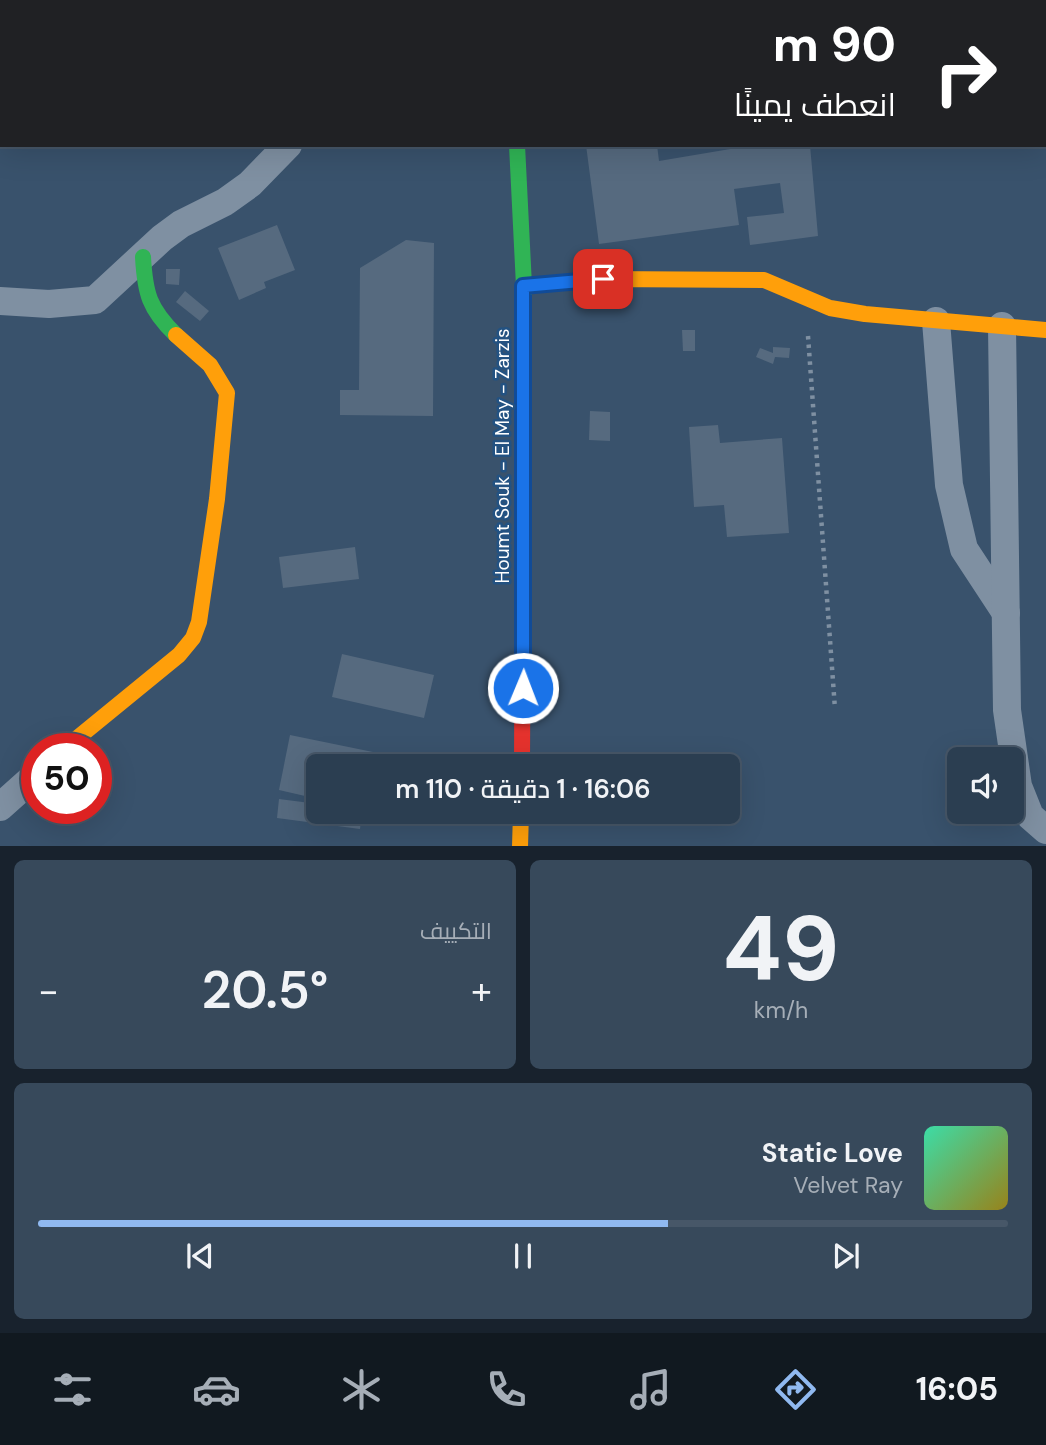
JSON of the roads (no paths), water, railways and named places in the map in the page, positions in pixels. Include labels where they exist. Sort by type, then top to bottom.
[{"type":"street","points":[[0,301],[49,304],[95,300],[181,224],[225,202],[250,184],[286,147]]},
{"type":"street","name":"Houmt Souk - El May - Zarzis","points":[[517,147],[523,286],[522,754]]},
{"type":"street","points":[[143,257],[147,297]]},
{"type":"street","points":[[523,286],[603,279],[764,280],[830,308],[864,314],[1046,330]]},
{"type":"street","points":[[84,733],[179,655],[193,638],[199,622],[217,499],[227,393],[222,379],[212,365],[173,331],[147,297],[136,289],[111,285]]},
{"type":"street","points":[[936,321],[949,485],[964,550],[1006,613]]},
{"type":"street","points":[[1002,326],[1007,710],[1018,786],[1030,816],[1046,830]]},
{"type":"street","points":[[0,807],[21,788]]},
{"type":"street","points":[[520,846],[521,824]]}]
